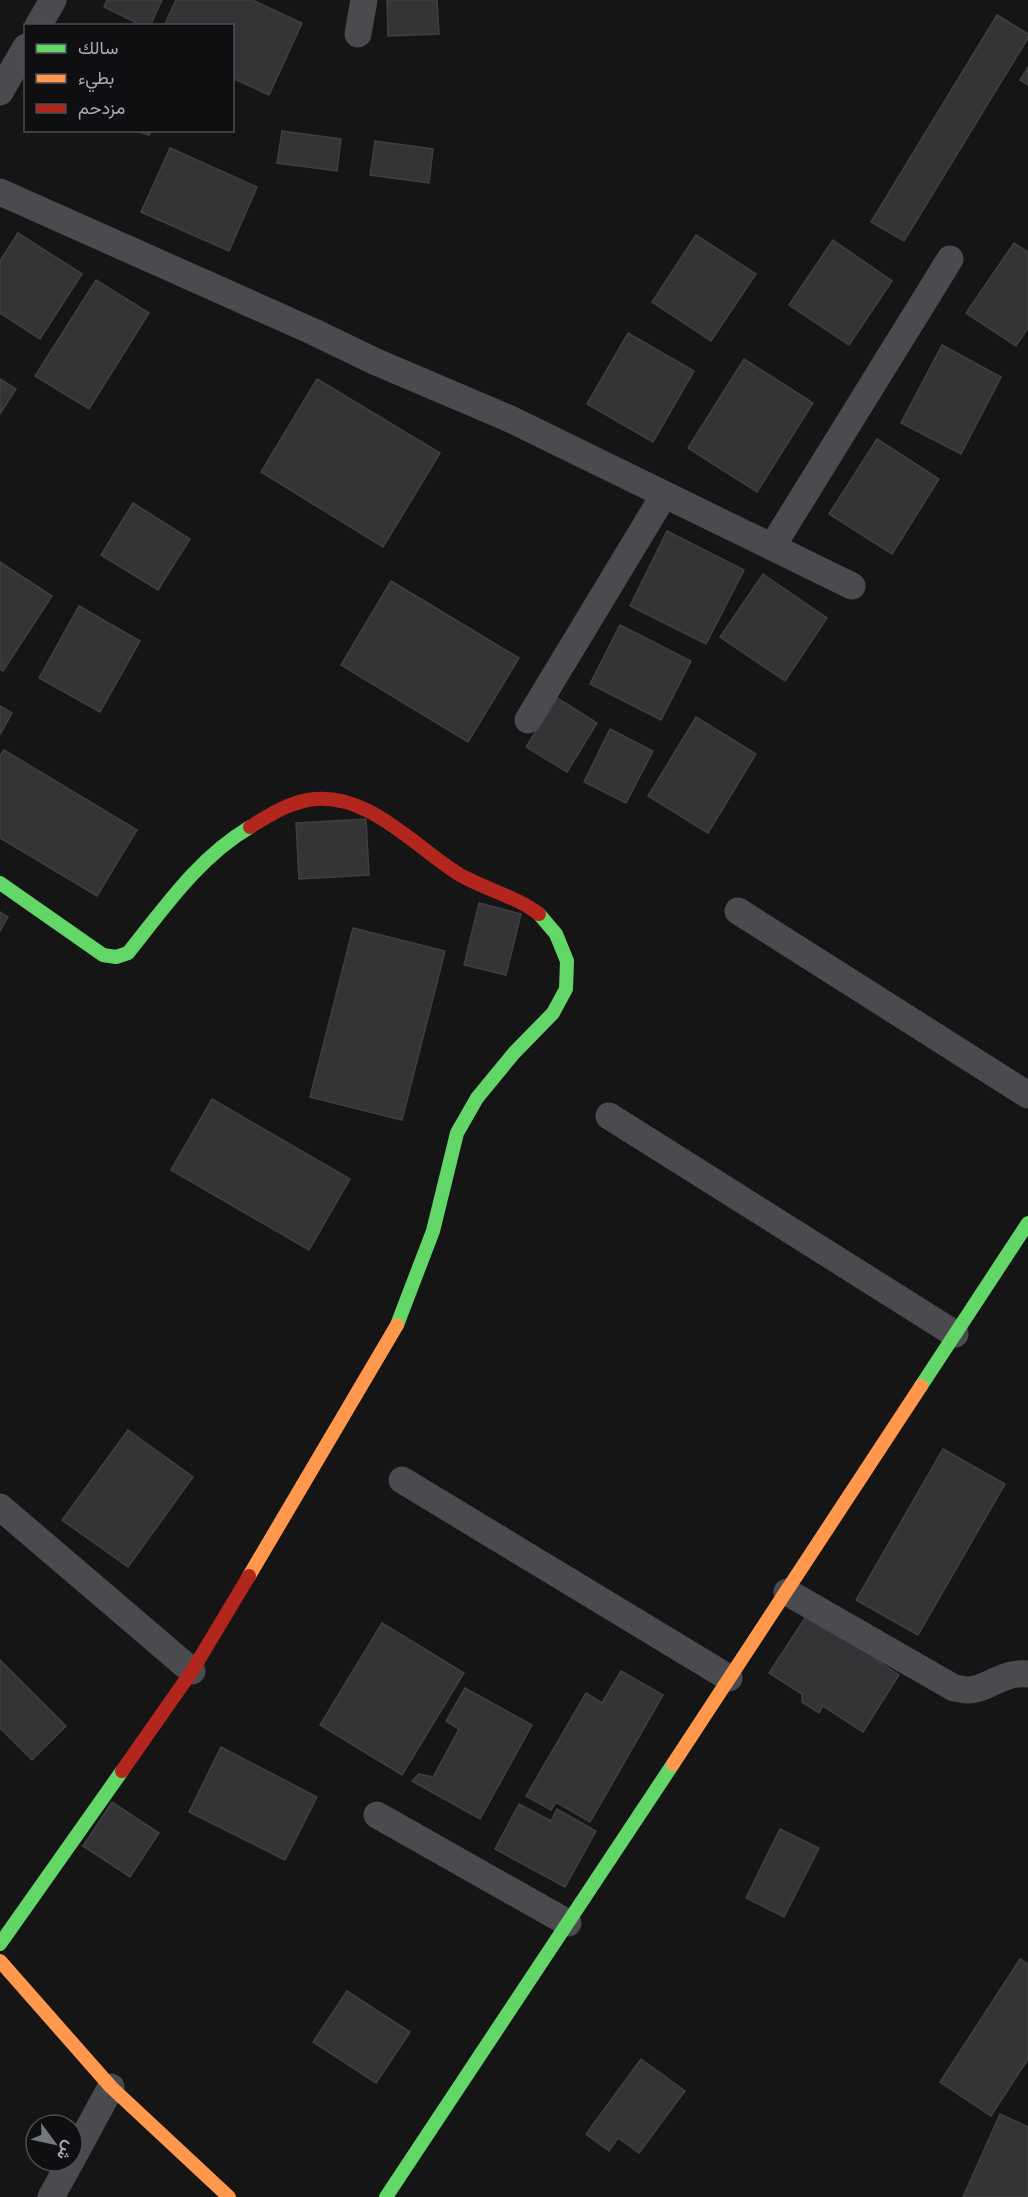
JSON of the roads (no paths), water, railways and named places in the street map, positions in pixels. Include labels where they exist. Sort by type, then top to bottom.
[{"type":"street","points":[[39,24],[52,0]]},
{"type":"street","points":[[358,34],[364,0]]},
{"type":"street","points":[[0,92],[24,50]]},
{"type":"street","points":[[0,192],[374,361],[508,418],[852,586]]},
{"type":"street","points":[[772,548],[950,259]]},
{"type":"street","points":[[528,720],[664,495]]},
{"type":"street","points":[[0,883],[103,955],[111,958],[120,957],[128,953],[197,867],[231,838],[278,810],[309,800],[339,801],[370,811],[458,874],[537,912],[556,934],[567,961],[566,989],[553,1013],[514,1053],[477,1098],[457,1133],[433,1231],[394,1332],[192,1671],[0,1944]]},
{"type":"street","points":[[738,911],[1028,1095]]},
{"type":"street","points":[[609,1116],[955,1334]]},
{"type":"street","points":[[386,2197],[787,1592],[1028,1223]]},
{"type":"street","points":[[402,1480],[729,1678]]},
{"type":"street","points":[[0,1507],[192,1671]]},
{"type":"street","points":[[787,1592],[954,1688],[969,1690],[1004,1677],[1020,1673],[1028,1674]]},
{"type":"street","points":[[377,1815],[568,1923]]},
{"type":"street","points":[[0,1961],[111,2088],[229,2197]]},
{"type":"street","points":[[84,2137],[111,2088]]},
{"type":"street","points":[[51,2197],[64,2173]]}]
